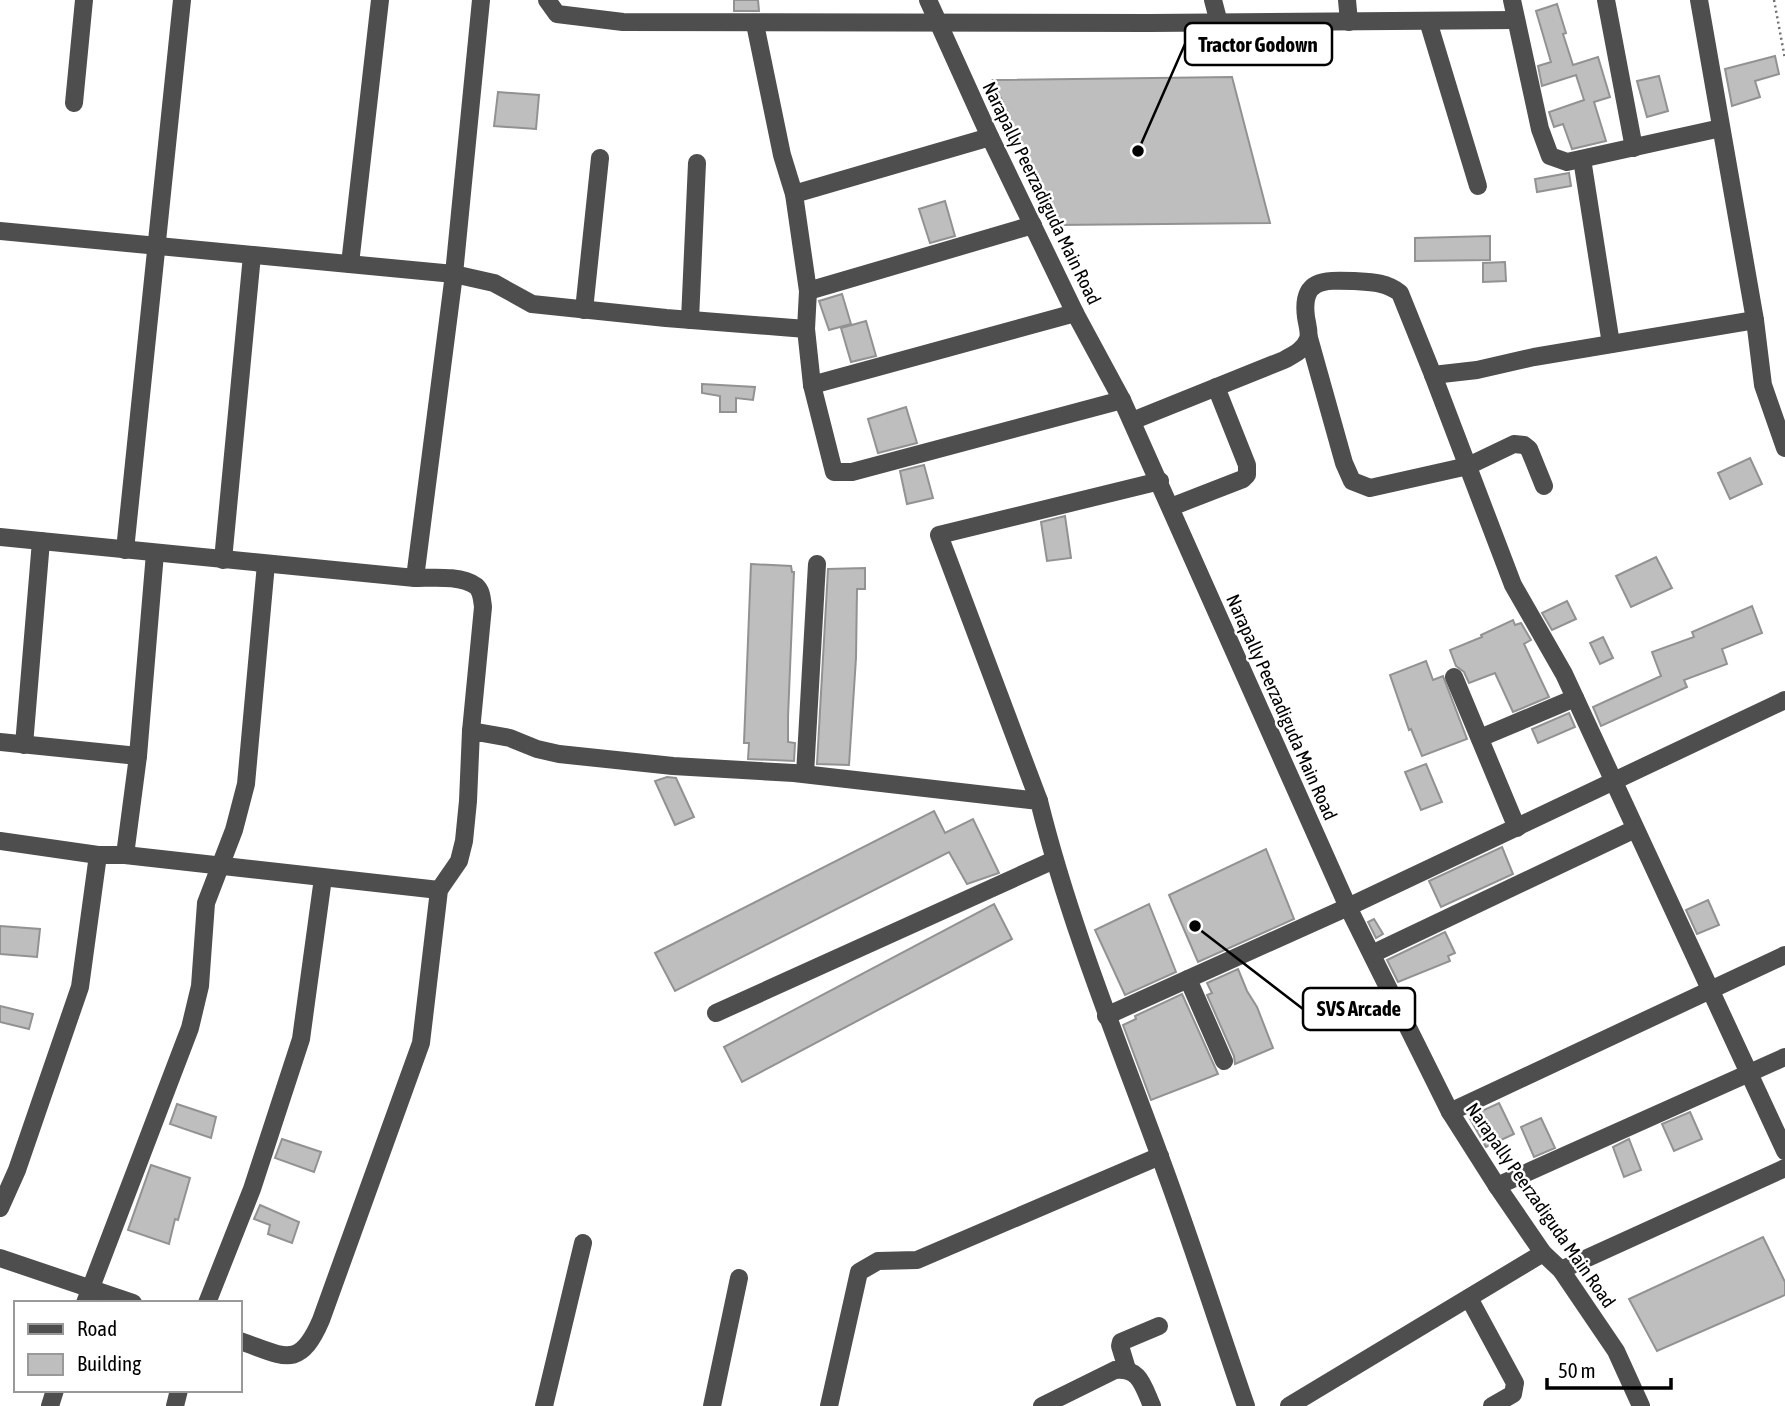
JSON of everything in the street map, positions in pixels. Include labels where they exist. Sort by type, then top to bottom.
[{"type":"street","points":[[74,103],[83,0]]},
{"type":"street","points":[[125,550],[182,0]]},
{"type":"street","points":[[350,264],[380,0]]},
{"type":"street","points":[[415,578],[454,274],[481,0]]},
{"type":"street","points":[[547,0],[557,14],[572,18],[622,22],[1219,23],[1516,20]]},
{"type":"street","name":"Narapally Peerzadiguda Main Road","points":[[929,0],[990,137],[1160,481],[1348,907],[1450,1112],[1543,1253],[1560,1270],[1616,1351],[1641,1406]]},
{"type":"street","points":[[1213,0],[1219,23]]},
{"type":"street","points":[[1347,0],[1349,22]]},
{"type":"street","points":[[1512,0],[1550,156],[1567,162],[1721,128]]},
{"type":"street","points":[[1606,0],[1634,148]]},
{"type":"street","points":[[1699,0],[1755,320],[1763,385],[1785,448]]},
{"type":"street","points":[[1428,21],[1478,186]]},
{"type":"street","points":[[755,24],[782,155],[794,194],[808,291],[806,329],[812,385],[834,472],[852,472],[1122,400]]},
{"type":"street","points":[[794,194],[990,137]]},
{"type":"street","points":[[584,310],[600,158]]},
{"type":"street","points":[[1582,159],[1611,344]]},
{"type":"street","points":[[690,320],[697,163]]},
{"type":"street","points":[[808,291],[1033,225]]},
{"type":"street","points":[[0,231],[454,274],[494,284],[532,304],[806,329]]},
{"type":"street","points":[[223,560],[252,255]]},
{"type":"street","points":[[1544,486],[1529,449],[1524,445],[1514,444],[1468,466],[1370,488],[1352,481],[1344,463],[1308,338],[1304,304],[1308,290],[1319,282],[1339,281],[1389,285],[1400,293],[1433,375],[1468,466],[1513,585],[1564,674],[1785,1151]]},
{"type":"street","points":[[812,385],[1075,313]]},
{"type":"street","points":[[1433,375],[1478,370],[1534,357],[1755,320]]},
{"type":"street","points":[[1132,421],[1284,360],[1301,350],[1308,338]]},
{"type":"street","points":[[1171,507],[1243,479],[1247,475],[1247,466],[1216,387]]},
{"type":"street","points":[[1160,481],[939,535],[1039,801],[1054,860],[1106,1016],[1160,1156],[1246,1406]]},
{"type":"street","points":[[0,537],[460,581],[476,586],[481,593],[483,607],[464,841],[459,861],[439,890],[421,1043],[317,1330],[307,1349],[293,1356],[242,1342]]},
{"type":"street","points":[[24,745],[41,541]]},
{"type":"street","points":[[125,855],[138,756],[155,553]]},
{"type":"street","points":[[87,1295],[190,1027],[200,986],[206,904],[234,830],[246,784],[266,564]]},
{"type":"street","points":[[805,774],[817,564]]},
{"type":"street","points":[[1454,677],[1517,828]]},
{"type":"street","points":[[1480,738],[1575,698]]},
{"type":"street","points":[[1106,1016],[1348,907],[1785,700]]},
{"type":"street","points":[[471,731],[510,738],[559,754],[673,766],[805,774],[1039,801]]},
{"type":"street","points":[[0,742],[138,756]]},
{"type":"street","points":[[1371,954],[1635,829]]},
{"type":"street","points":[[0,841],[98,855],[125,855],[439,890]]},
{"type":"street","points":[[0,1208],[17,1170],[80,987],[98,855]]},
{"type":"street","points":[[716,1013],[1054,860]]},
{"type":"street","points":[[208,1301],[252,1189],[301,1039],[323,878]]},
{"type":"street","points":[[1450,1112],[1785,955]]},
{"type":"street","points":[[1188,979],[1224,1061]]},
{"type":"street","points":[[1497,1186],[1785,1057]]},
{"type":"street","points":[[829,1406],[859,1272],[878,1261],[917,1260],[1160,1156]]},
{"type":"street","points":[[1560,1270],[1785,1168]]},
{"type":"street","points":[[544,1406],[583,1243]]},
{"type":"street","points":[[1289,1406],[1543,1253]]},
{"type":"street","points":[[0,1258],[87,1295],[122,1301]]},
{"type":"street","points":[[712,1406],[739,1278]]},
{"type":"street","points":[[1469,1297],[1515,1383],[1513,1394],[1492,1406]]},
{"type":"street","points":[[1152,1406],[1143,1385],[1128,1369],[1120,1343],[1159,1326]]},
{"type":"street","points":[[1042,1406],[1115,1370],[1128,1369]]},
{"type":"path","points":[[1774,0],[1785,59]]},
{"type":"building","points":[[734,0],[758,0],[759,11],[734,11]]},
{"type":"building","points":[[1557,4],[1573,65],[1598,57],[1610,97],[1594,102],[1606,141],[1572,149],[1563,124],[1554,127],[1549,112],[1584,100],[1576,75],[1542,86],[1538,66],[1551,62],[1536,11]]},
{"type":"building","points":[[1775,56],[1779,74],[1755,81],[1760,97],[1732,106],[1725,69]]},
{"type":"building","points":[[1659,76],[1668,111],[1647,117],[1637,81]]},
{"type":"building","points":[[1232,77],[1270,223],[1056,225],[993,80]]},
{"type":"building","points":[[498,92],[539,95],[536,129],[494,126]]},
{"type":"building","points":[[1569,173],[1571,186],[1537,192],[1535,179]]},
{"type":"building","points":[[945,201],[955,236],[930,243],[919,209]]},
{"type":"building","points":[[1490,236],[1490,260],[1415,261],[1415,238]]},
{"type":"building","points":[[1505,262],[1506,281],[1483,282],[1483,263]]},
{"type":"building","points":[[842,294],[851,324],[829,330],[819,301]]},
{"type":"building","points":[[866,321],[876,356],[851,362],[841,328]]},
{"type":"building","points":[[702,384],[755,387],[753,400],[736,398],[736,412],[720,412],[720,396],[702,393]]},
{"type":"building","points":[[906,407],[917,443],[878,453],[868,419]]},
{"type":"building","points":[[1750,458],[1762,484],[1730,499],[1718,473]]},
{"type":"building","points":[[924,465],[933,498],[907,504],[900,471]]},
{"type":"building","points":[[1065,516],[1071,558],[1047,561],[1041,522]]},
{"type":"building","points":[[1656,557],[1672,588],[1631,607],[1616,576]]},
{"type":"building","points":[[751,564],[791,566],[794,572],[788,742],[795,743],[794,761],[748,759],[749,743],[744,743]]},
{"type":"building","points":[[865,568],[865,589],[857,589],[856,658],[849,765],[817,764],[828,569]]},
{"type":"building","points":[[1567,601],[1576,619],[1552,630],[1542,613]]},
{"type":"building","points":[[1752,606],[1762,633],[1722,649],[1727,664],[1684,680],[1687,687],[1601,726],[1593,707],[1661,676],[1652,652],[1694,637],[1692,632]]},
{"type":"building","points":[[1513,620],[1515,625],[1521,623],[1531,640],[1524,644],[1549,697],[1513,712],[1495,673],[1469,683],[1464,672],[1456,666],[1450,650]]},
{"type":"building","points":[[1603,637],[1613,658],[1600,664],[1590,643]]},
{"type":"building","points":[[1426,661],[1433,680],[1443,676],[1467,739],[1422,756],[1411,729],[1409,730],[1390,675]]},
{"type":"building","points":[[1569,713],[1575,727],[1538,743],[1532,729]]},
{"type":"building","points":[[1426,764],[1442,802],[1421,810],[1405,772]]},
{"type":"building","points":[[667,777],[676,778],[694,817],[675,825],[655,781]]},
{"type":"building","points":[[934,811],[945,833],[973,819],[999,873],[967,884],[949,852],[675,991],[655,953]]},
{"type":"building","points":[[1502,847],[1513,874],[1441,907],[1429,881]]},
{"type":"building","points":[[1266,849],[1294,919],[1198,962],[1169,895]]},
{"type":"building","points":[[1708,900],[1719,925],[1697,934],[1686,910]]},
{"type":"building","points":[[994,904],[1012,939],[742,1082],[724,1047]]},
{"type":"building","points":[[1149,904],[1176,972],[1125,995],[1095,930]]},
{"type":"building","points":[[1374,919],[1383,934],[1376,938],[1368,922]]},
{"type":"building","points":[[0,926],[40,929],[37,957],[0,954]]},
{"type":"building","points":[[1445,932],[1455,953],[1448,956],[1450,961],[1398,982],[1387,960]]},
{"type":"building","points":[[1238,969],[1273,1048],[1235,1064],[1207,995],[1212,993],[1207,983]]},
{"type":"building","points":[[1182,994],[1218,1074],[1151,1100],[1123,1025],[1136,1019],[1135,1016]]},
{"type":"building","points":[[0,1006],[33,1014],[29,1029],[0,1022]]},
{"type":"building","points":[[1499,1103],[1514,1134],[1486,1147],[1469,1117]]},
{"type":"building","points":[[177,1104],[216,1117],[211,1138],[170,1124]]},
{"type":"building","points":[[1690,1112],[1702,1139],[1674,1151],[1662,1124]]},
{"type":"building","points":[[1541,1118],[1555,1148],[1534,1157],[1521,1127]]},
{"type":"building","points":[[282,1139],[321,1152],[314,1172],[275,1158]]},
{"type":"building","points":[[1629,1139],[1641,1170],[1624,1177],[1613,1147]]},
{"type":"building","points":[[151,1165],[190,1178],[169,1244],[128,1230]]},
{"type":"building","points":[[260,1205],[299,1222],[292,1243],[268,1234],[270,1225],[254,1219]]},
{"type":"building","points":[[1763,1237],[1785,1282],[1785,1295],[1657,1351],[1629,1299]]},
{"type":"place","name":"Tractor Godown","points":[[1138,151]]},
{"type":"place","name":"SVS Arcade","points":[[1195,926]]}]
